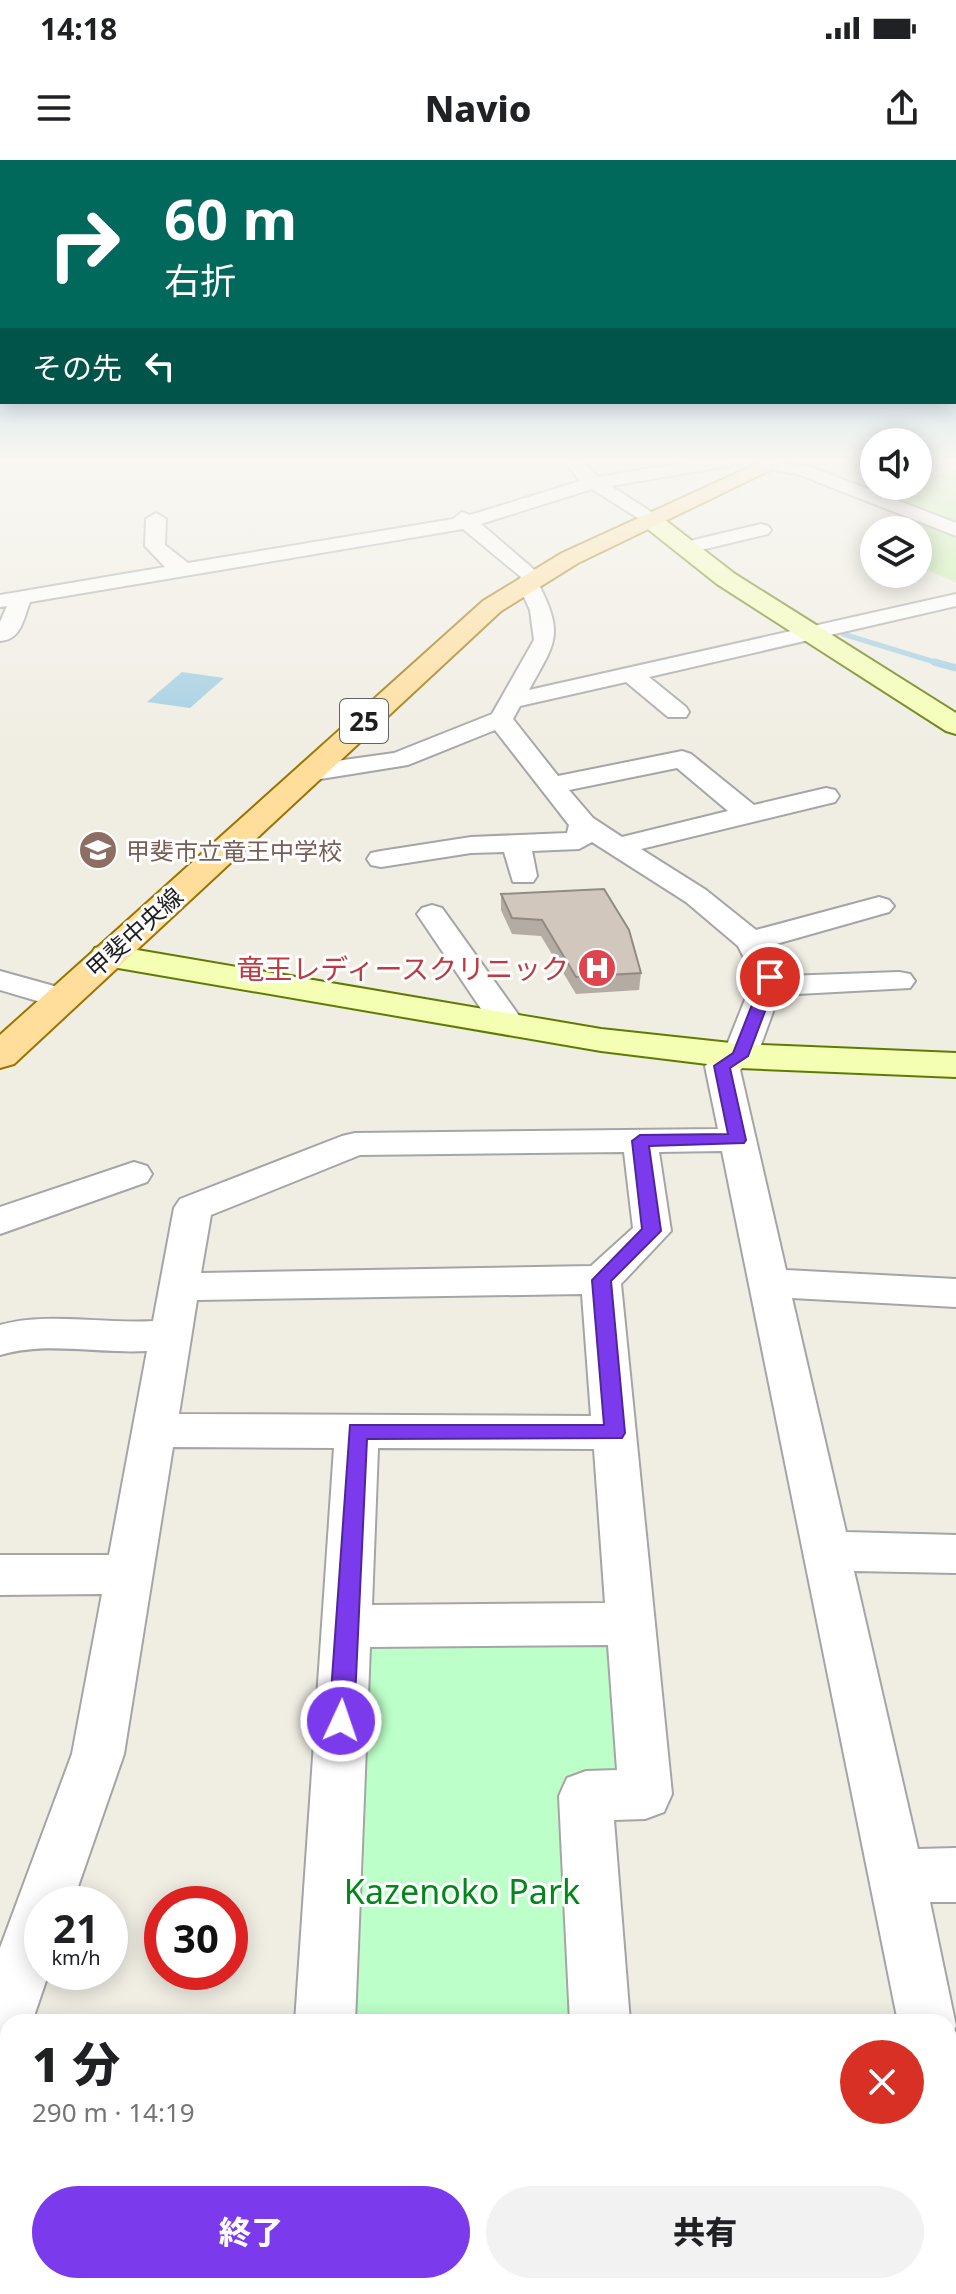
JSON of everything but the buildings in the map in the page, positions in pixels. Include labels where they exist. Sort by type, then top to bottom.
[{"type":"main road","name":"甲斐中央線","points":[[0,1056],[492,606],[530,580],[570,561]]},
{"type":"street","points":[[168,561],[186,570]]},
{"type":"street","points":[[0,634],[6,634],[10,599],[239,561]]},
{"type":"street","points":[[506,710],[545,640],[541,610],[530,580],[509,561]]},
{"type":"street","points":[[703,561],[956,725]]},
{"type":"street","points":[[308,773],[399,760],[506,710],[631,674],[956,600]]},
{"type":"street","points":[[631,674],[677,712]]},
{"type":"street","points":[[506,710],[553,785],[583,824],[696,896],[751,941],[770,977],[740,1056],[722,1066],[926,2014]]},
{"type":"street","points":[[553,785],[682,759],[749,815]]},
{"type":"street","points":[[619,846],[826,796]]},
{"type":"street","points":[[381,859],[471,845],[579,841],[583,824]]},
{"type":"street","points":[[516,844],[523,876]]},
{"type":"street","points":[[751,941],[879,906]]},
{"type":"street","points":[[432,914],[508,1024]]},
{"type":"street","points":[[108,956],[601,1040],[740,1056],[956,1065]]},
{"type":"street","points":[[0,980],[61,998]]},
{"type":"street","points":[[767,986],[899,981]]},
{"type":"street","points":[[50,1886],[98,1754],[193,1208],[355,1144],[738,1140]]},
{"type":"street","points":[[179,1287],[601,1280],[652,1231],[640,1141]]},
{"type":"street","points":[[0,1221],[134,1174]]},
{"type":"street","points":[[600,2014],[586,1796],[645,1794],[601,1280]]},
{"type":"street","points":[[769,1283],[956,1293]]},
{"type":"street","points":[[0,1340],[25,1332],[53,1331],[93,1338],[171,1335]]},
{"type":"street","points":[[154,1430],[615,1433]]},
{"type":"street","points":[[325,2014],[357,1431]]},
{"type":"street","points":[[826,1551],[956,1554]]},
{"type":"street","points":[[0,1575],[129,1574]]},
{"type":"street","points":[[347,1626],[631,1624]]},
{"type":"street","points":[[896,1876],[956,1875]]},
{"type":"street","points":[[5,2014],[24,1961]]},
{"type":"green space","points":[[932,561],[956,561],[956,583],[932,572]]},
{"type":"green space","name":"Kazenoko Park","points":[[616,1624],[628,1777],[580,1789],[592,2014],[334,2014],[352,1643]]},
{"type":"water","points":[[182,672],[224,678],[190,708],[147,702]]},
{"type":"waterway","points":[[843,634],[938,663]]},
{"type":"waterway","points":[[934,662],[938,663]]},
{"type":"waterway","points":[[938,663],[956,668]]},
{"type":"place","name":"甲斐市立竜王中学校","points":[[98,850]]},
{"type":"place","name":"竜王レディースクリニック","points":[[597,968]]},
{"type":"route","points":[[341,1721],[357,1431],[615,1433],[601,1280],[652,1231],[640,1141],[738,1140],[722,1066],[740,1056],[770,977]]}]
